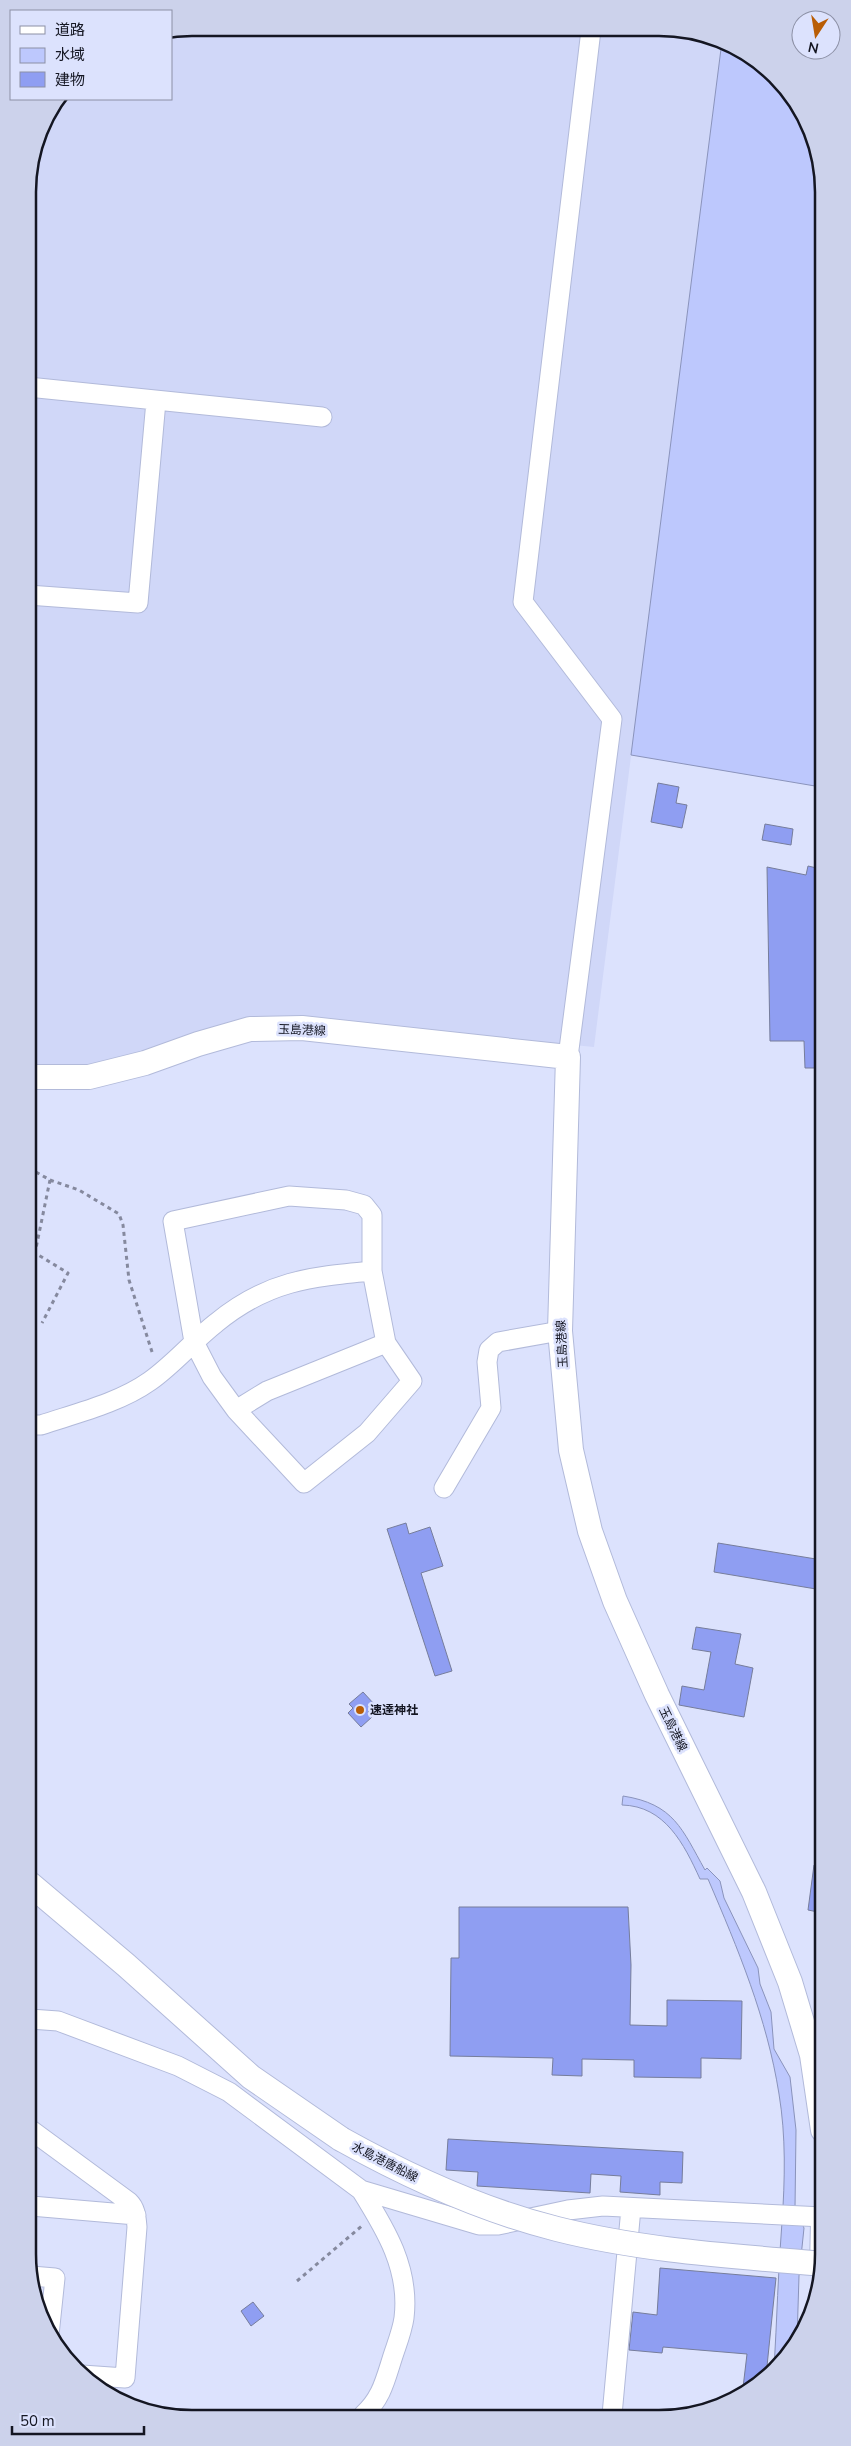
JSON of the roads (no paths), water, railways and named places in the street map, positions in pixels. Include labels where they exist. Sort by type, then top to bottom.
[{"type":"main road","name":"玉島港線","points":[[37,1077],[89,1077],[145,1063],[198,1044],[258,1029],[302,1028],[568,1057],[560,1331],[571,1450],[590,1531],[615,1601],[657,1695],[754,1892],[790,1982],[812,2055],[814,2069]]},
{"type":"main road","name":"水島港唐船線","points":[[36,1889],[126,1965],[250,2077],[341,2140],[396,2170],[504,2214],[558,2229],[675,2250],[814,2263]]},
{"type":"street","points":[[568,1057],[612,719],[523,602],[590,36]]},
{"type":"street","points":[[37,388],[322,417]]},
{"type":"street","points":[[37,596],[138,603],[156,401]]},
{"type":"street","points":[[290,1196],[346,1200],[364,1206],[372,1215],[372,1272],[386,1344],[412,1381],[367,1433],[304,1483],[236,1410],[212,1377],[194,1342],[173,1221],[290,1196]]},
{"type":"street","points":[[36,1426],[41,1426],[128,1394],[157,1375],[194,1342],[242,1304],[265,1291],[314,1277],[372,1272]]},
{"type":"street","points":[[444,1488],[492,1408],[487,1362],[489,1350],[498,1342],[560,1331]]},
{"type":"street","points":[[236,1410],[267,1391],[386,1344]]},
{"type":"street","points":[[36,2018],[58,2021],[142,2051],[178,2066],[229,2092],[361,2190],[479,2225],[498,2225],[568,2210],[603,2206],[814,2217]]},
{"type":"street","points":[[36,2134],[129,2202],[134,2207],[136,2215],[138,2227],[125,2378],[95,2376]]},
{"type":"street","points":[[361,2190],[388,2234],[403,2274],[405,2293],[404,2320],[385,2384],[373,2406],[369,2410]]},
{"type":"street","points":[[36,2206],[136,2215]]},
{"type":"street","points":[[612,2410],[631,2208]]},
{"type":"street","points":[[38,2277],[55,2278],[51,2319]]},
{"type":"water","points":[[721,49],[746,62],[762,75],[789,105],[799,123],[812,162],[815,192],[815,786],[631,755]]},
{"type":"water","points":[[623,1796],[654,1805],[665,1812],[690,1842],[705,1870],[707,1868],[720,1881],[724,1898],[758,1968],[760,1984],[771,2012],[774,2049],[790,2077],[796,2130],[795,2208],[804,2228],[799,2276],[797,2326],[789,2341],[774,2359],[784,2158],[779,2094],[767,2038],[750,1984],[708,1879],[700,1879],[680,1840],[661,1820],[650,1812],[637,1807],[622,1805]]},
{"type":"place","name":"速達神社","points":[[360,1710]]}]
